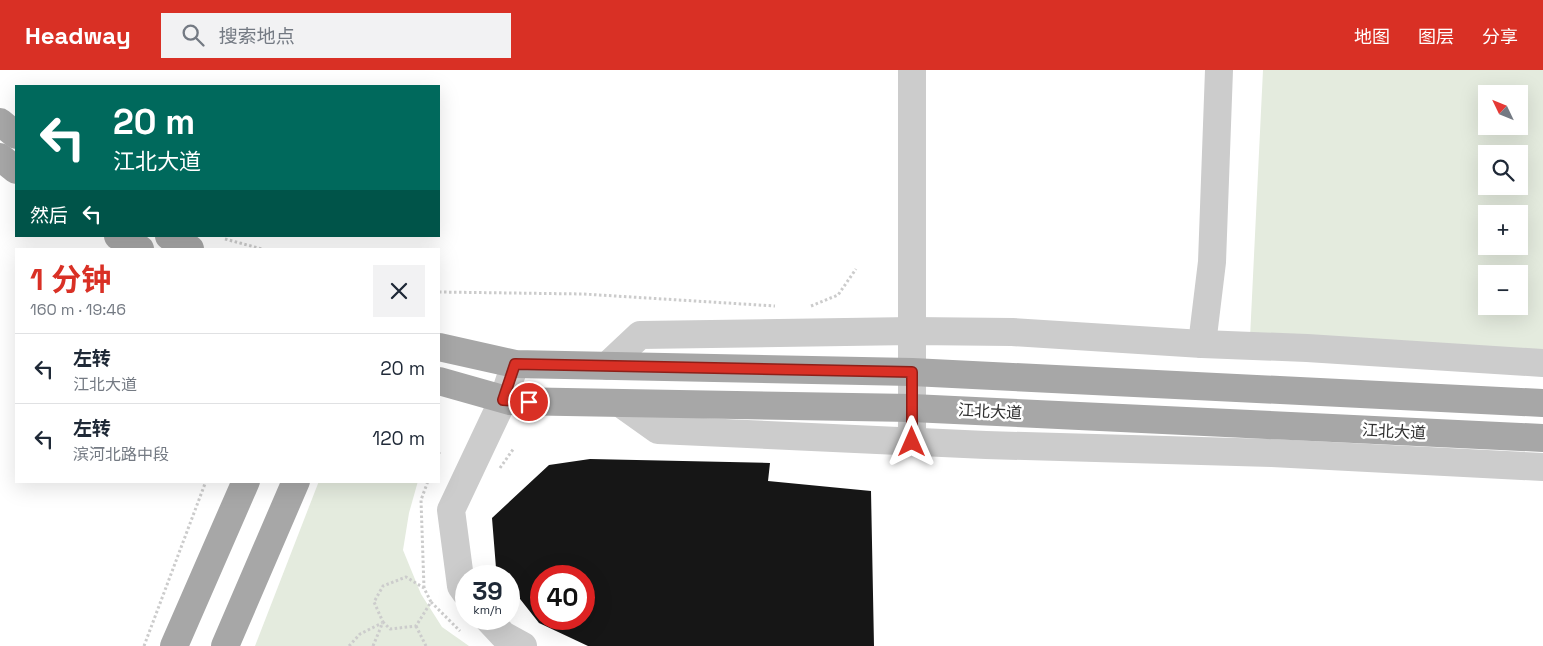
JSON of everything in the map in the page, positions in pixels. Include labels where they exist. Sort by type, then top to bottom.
[{"type":"main road","points":[[0,122],[15,134]]},
{"type":"main road","points":[[0,157],[15,169]]},
{"type":"main road","points":[[120,237],[138,248]]},
{"type":"main road","points":[[171,237],[188,248]]},
{"type":"main road","points":[[440,347],[515,364],[912,372],[1543,403]]},
{"type":"main road","name":"江北大道","points":[[440,381],[510,401],[912,408],[1543,438]]},
{"type":"main road","points":[[174,646],[245,483]]},
{"type":"main road","points":[[225,646],[295,483]]},
{"type":"street","points":[[912,70],[912,442]]},
{"type":"street","points":[[1202,344],[1212,262],[1219,70]]},
{"type":"street","points":[[607,366],[640,335],[912,331],[1012,332],[1543,363]]},
{"type":"street","points":[[457,565],[450,510],[503,400],[515,364]]},
{"type":"street","points":[[620,403],[658,430],[912,442],[1272,453],[1543,467]]},
{"type":"street","points":[[498,630],[503,636],[523,646]]},
{"type":"path","points":[[224,239],[258,248]]},
{"type":"path","points":[[807,308],[838,295],[856,269]]},
{"type":"path","points":[[440,292],[583,294],[778,306]]},
{"type":"path","points":[[498,471],[514,448]]},
{"type":"path","points":[[144,646],[205,483]]},
{"type":"path","points":[[427,483],[421,500],[424,588],[431,602],[460,631]]},
{"type":"path","points":[[416,626],[390,629],[383,622],[374,602],[383,586],[406,577],[424,588]]},
{"type":"path","points":[[416,626],[431,602]]},
{"type":"path","points":[[349,646],[360,634],[383,622]]},
{"type":"path","points":[[373,646],[383,622]]},
{"type":"path","points":[[416,626],[426,646]]},
{"type":"shaded area","points":[[1263,70],[1543,70],[1543,351],[1250,338]]},
{"type":"shaded area","points":[[318,483],[417,483],[409,513],[403,550],[421,594],[442,627],[469,646],[255,646]]},
{"type":"building","points":[[590,459],[770,463],[768,481],[871,491],[874,646],[588,646],[554,630],[595,630],[595,565],[530,565],[530,612],[520,599],[520,565],[496,565],[492,518],[549,465]]},
{"type":"route","points":[[529,402],[503,400],[515,364],[912,372],[912,442]]}]
